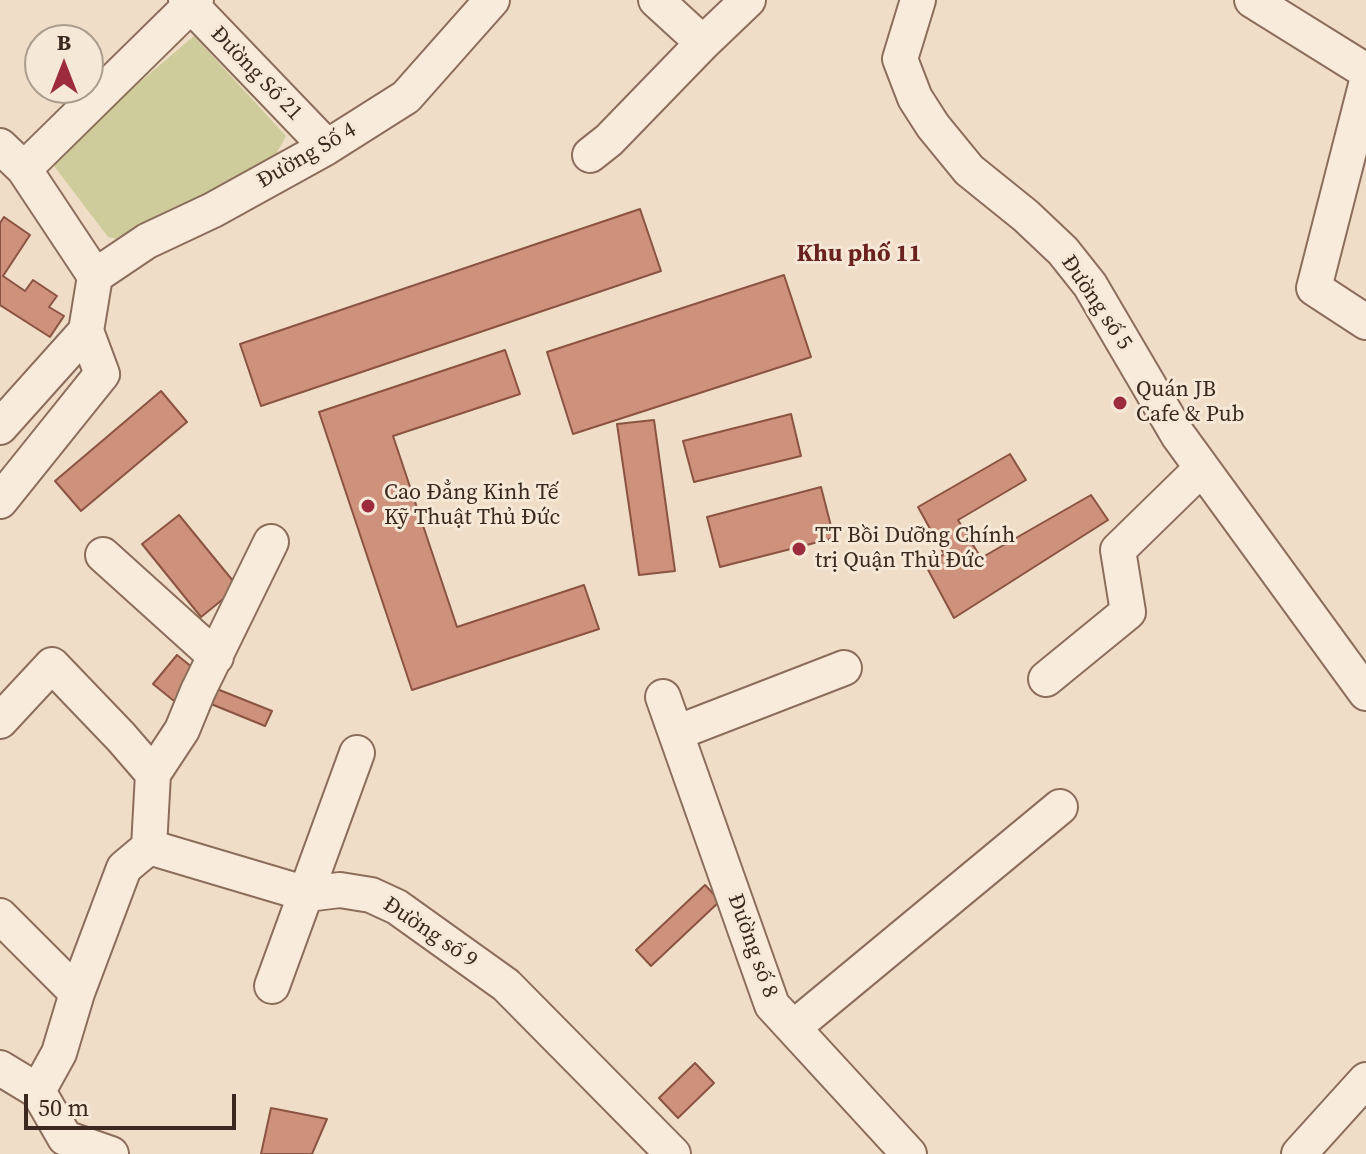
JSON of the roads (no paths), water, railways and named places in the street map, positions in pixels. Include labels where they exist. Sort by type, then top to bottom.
[{"type":"street","name":"Đường Số 4","points":[[95,276],[147,241],[213,210],[327,147],[406,97],[492,0]]},
{"type":"street","points":[[656,0],[703,43]]},
{"type":"street","points":[[590,155],[609,140],[748,0]]},
{"type":"street","name":"Đường số 5","points":[[918,0],[900,59],[915,98],[933,126],[969,170],[1063,251],[1090,285],[1178,435],[1366,693]]},
{"type":"street","points":[[1252,0],[1366,71]]},
{"type":"street","name":"Đường Số 21","points":[[191,2],[327,147]]},
{"type":"street","points":[[0,501],[102,374],[86,331],[95,276],[12,158],[191,2]]},
{"type":"street","points":[[1366,85],[1314,288],[1366,322]]},
{"type":"street","points":[[0,427],[86,331]]},
{"type":"street","points":[[1046,679],[1128,612],[1118,550],[1202,468]]},
{"type":"street","points":[[38,1091],[59,1053],[77,993],[124,868],[149,847],[153,774],[182,730],[271,542]]},
{"type":"street","points":[[103,555],[216,657]]},
{"type":"street","points":[[0,721],[52,665],[153,774]]},
{"type":"street","points":[[676,733],[844,668]]},
{"type":"street","name":"Đường số 8","points":[[663,697],[772,1005],[909,1154]]},
{"type":"street","points":[[272,986],[357,753]]},
{"type":"street","points":[[793,1028],[1060,807]]},
{"type":"street","name":"Đường số 9","points":[[149,847],[307,894],[340,890],[371,895],[397,907],[506,985],[673,1154]]},
{"type":"street","points":[[0,916],[77,993]]},
{"type":"street","points":[[0,1068],[38,1091],[65,1138],[111,1154]]},
{"type":"street","points":[[1299,1154],[1366,1080]]},
{"type":"place","name":"Quán JB Cafe & Pub","points":[[1120,403]]},
{"type":"place","name":"Cao Đẳng Kinh Tế Kỹ Thuật Thủ Đức","points":[[368,506]]},
{"type":"place","name":"TT Bồi Dưỡng Chính trị Quận Thủ Đức","points":[[799,549]]},
{"type":"district","name":"Khu phố 11","points":[[859,255]]}]
